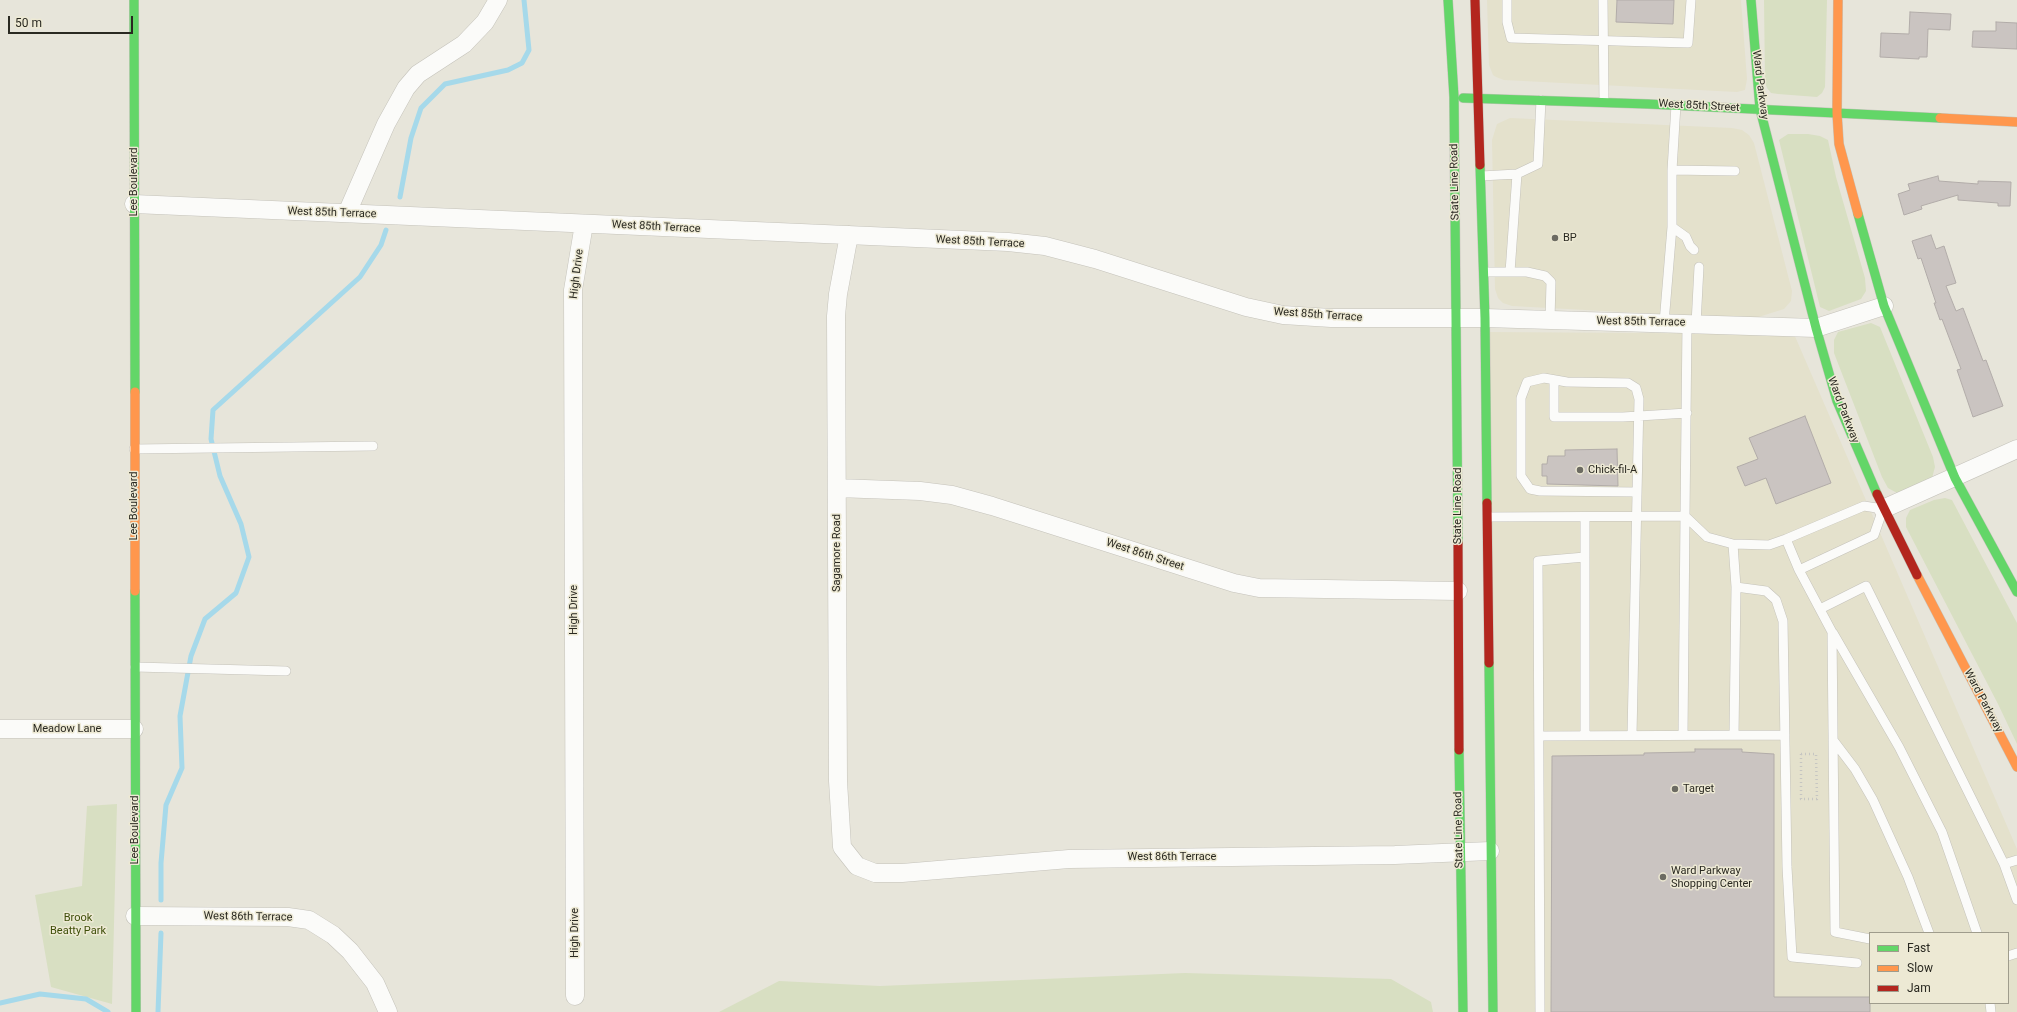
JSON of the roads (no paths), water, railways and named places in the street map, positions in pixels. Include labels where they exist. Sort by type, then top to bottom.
[{"type":"main road","name":"Lee Boulevard","points":[[134,0],[134,729],[136,1012]]},
{"type":"main road","name":"State Line Road","points":[[1448,0],[1454,98],[1457,318],[1459,852],[1462,1012]]},
{"type":"main road","points":[[1475,0],[1477,98],[1482,176],[1485,318],[1492,1012]]},
{"type":"main road","name":"Ward Parkway","points":[[1751,0],[1760,109],[1816,328],[1837,401],[1883,509],[2017,767]]},
{"type":"main road","points":[[1838,0],[1837,113],[1840,144],[1884,306],[1954,478],[2017,592]]},
{"type":"main road","name":"West 85th Street","points":[[1454,98],[1676,105],[2017,122]]},
{"type":"street","points":[[347,213],[386,124],[406,88],[418,74],[464,44],[485,22],[498,0]]},
{"type":"street","name":"West 85th Terrace","points":[[134,204],[1008,242],[1045,246],[1096,258],[1246,307],[1283,314],[1331,318],[1485,318],[1816,328],[1884,306]]},
{"type":"street","name":"High Drive","points":[[575,996],[573,290],[584,224]]},
{"type":"street","name":"Sagamore Road","points":[[850,235],[838,294],[836,316],[840,830],[842,847],[857,866]]},
{"type":"street","points":[[1883,509],[2017,449]]},
{"type":"street","name":"West 86th Street","points":[[837,488],[920,491],[952,495],[992,506],[1234,583],[1259,588],[1458,591]]},
{"type":"street","name":"Meadow Lane","points":[[0,729],[134,729]]},
{"type":"street","name":"West 86th Terrace","points":[[857,866],[875,873],[895,873],[1077,859],[1322,857],[1490,851]]},
{"type":"street","name":"West 86th Terrace","points":[[135,916],[288,917],[309,920],[333,935],[358,961],[374,983],[388,1012]]},
{"type":"lane","points":[[1507,0],[1507,22],[1512,38],[1688,43],[1691,0]]},
{"type":"lane","points":[[1603,0],[1602,40],[1604,102]]},
{"type":"lane","points":[[1482,176],[1517,174],[1538,164],[1541,100]]},
{"type":"lane","points":[[1664,323],[1672,227],[1672,170],[1676,105]]},
{"type":"lane","points":[[1672,170],[1735,171]]},
{"type":"lane","points":[[1510,272],[1517,174]]},
{"type":"lane","points":[[1672,227],[1686,236],[1691,249]]},
{"type":"lane","points":[[1683,736],[1687,413],[1691,324],[1698,277],[1695,268]]},
{"type":"lane","points":[[1484,272],[1527,272],[1545,276],[1551,282],[1550,320]]},
{"type":"lane","points":[[1632,736],[1639,399],[1636,388],[1628,383],[1566,382],[1544,378],[1534,379],[1527,382],[1522,398],[1522,476],[1524,482],[1530,489],[1540,491],[1637,492]]},
{"type":"lane","points":[[1554,380],[1554,417],[1638,416],[1687,413]]},
{"type":"lane","points":[[134,449],[373,446]]},
{"type":"lane","points":[[1488,517],[1585,518],[1685,516],[1707,537],[1733,544],[1769,545],[1864,506],[1883,509],[1874,535],[1799,570]]},
{"type":"lane","points":[[1585,518],[1585,736]]},
{"type":"lane","points":[[1786,539],[1799,570],[1832,632],[1899,747],[1942,832],[1977,932]]},
{"type":"lane","points":[[1733,544],[1736,587],[1734,735]]},
{"type":"lane","points":[[1540,1012],[1540,736],[1538,561],[1585,558]]},
{"type":"lane","points":[[1820,609],[1866,586],[2004,864],[2017,900]]},
{"type":"lane","points":[[1736,587],[1766,591],[1776,600],[1783,621],[1787,867],[1792,957],[1857,963]]},
{"type":"lane","points":[[1832,632],[1835,932],[1869,938]]},
{"type":"lane","points":[[134,667],[286,671]]},
{"type":"lane","points":[[1540,736],[1785,735]]},
{"type":"lane","points":[[1833,740],[1855,769],[1873,800],[1908,877],[1929,932]]},
{"type":"lane","points":[[2004,864],[2017,860]]},
{"type":"waterway","points":[[400,197],[411,138],[421,108],[445,84],[508,70],[522,63],[529,50],[524,0]]},
{"type":"waterway","points":[[161,900],[161,863],[166,805],[182,768],[180,716],[191,656],[205,619],[236,593],[249,557],[241,524],[220,476],[211,439],[213,410],[360,277],[381,245],[386,230]]},
{"type":"waterway","points":[[158,1012],[161,933]]},
{"type":"waterway","points":[[0,1003],[40,994],[86,999],[108,1012]]},
{"type":"place","name":"BP","points":[[1555,238]]},
{"type":"place","name":"Chick-fil-A","points":[[1580,470]]},
{"type":"place","name":"Target","points":[[1675,789]]},
{"type":"place","name":"Ward Parkway Shopping Center","points":[[1663,877]]},
{"type":"park label","name":"Brook Beatty Park","points":[[78,924]]}]
